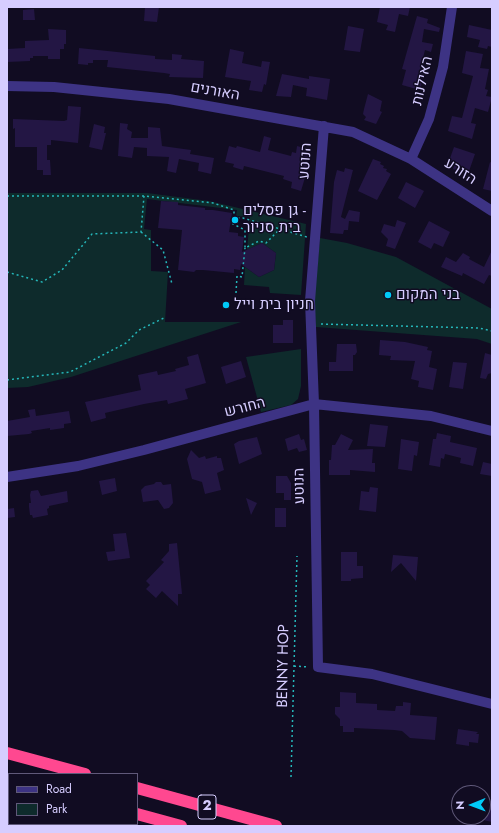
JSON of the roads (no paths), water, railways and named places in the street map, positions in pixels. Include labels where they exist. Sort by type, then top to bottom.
[{"type":"highway","points":[[7,753],[82,773]]},
{"type":"highway","name":"2","points":[[138,788],[276,826]]},
{"type":"highway","name":"2","points":[[138,814],[181,826]]},
{"type":"street","name":"האילנות","points":[[411,159],[429,119],[443,67],[452,7]]},
{"type":"street","name":"האורנים","points":[[7,86],[54,87],[169,99],[324,126],[353,132],[411,159]]},
{"type":"street","name":"הנוטע","points":[[324,126],[310,301],[314,404],[318,667],[372,674],[492,704]]},
{"type":"street","name":"הזורע","points":[[411,159],[492,211]]},
{"type":"street","name":"החורש","points":[[7,477],[78,466],[144,450],[314,404],[431,416],[492,431]]},
{"type":"place","name":"גן פסלים - בית סניור","points":[[235,220]]},
{"type":"place","name":"בני המקום","points":[[388,295]]},
{"type":"place","name":"חניון בית וייל","points":[[226,305]]}]
